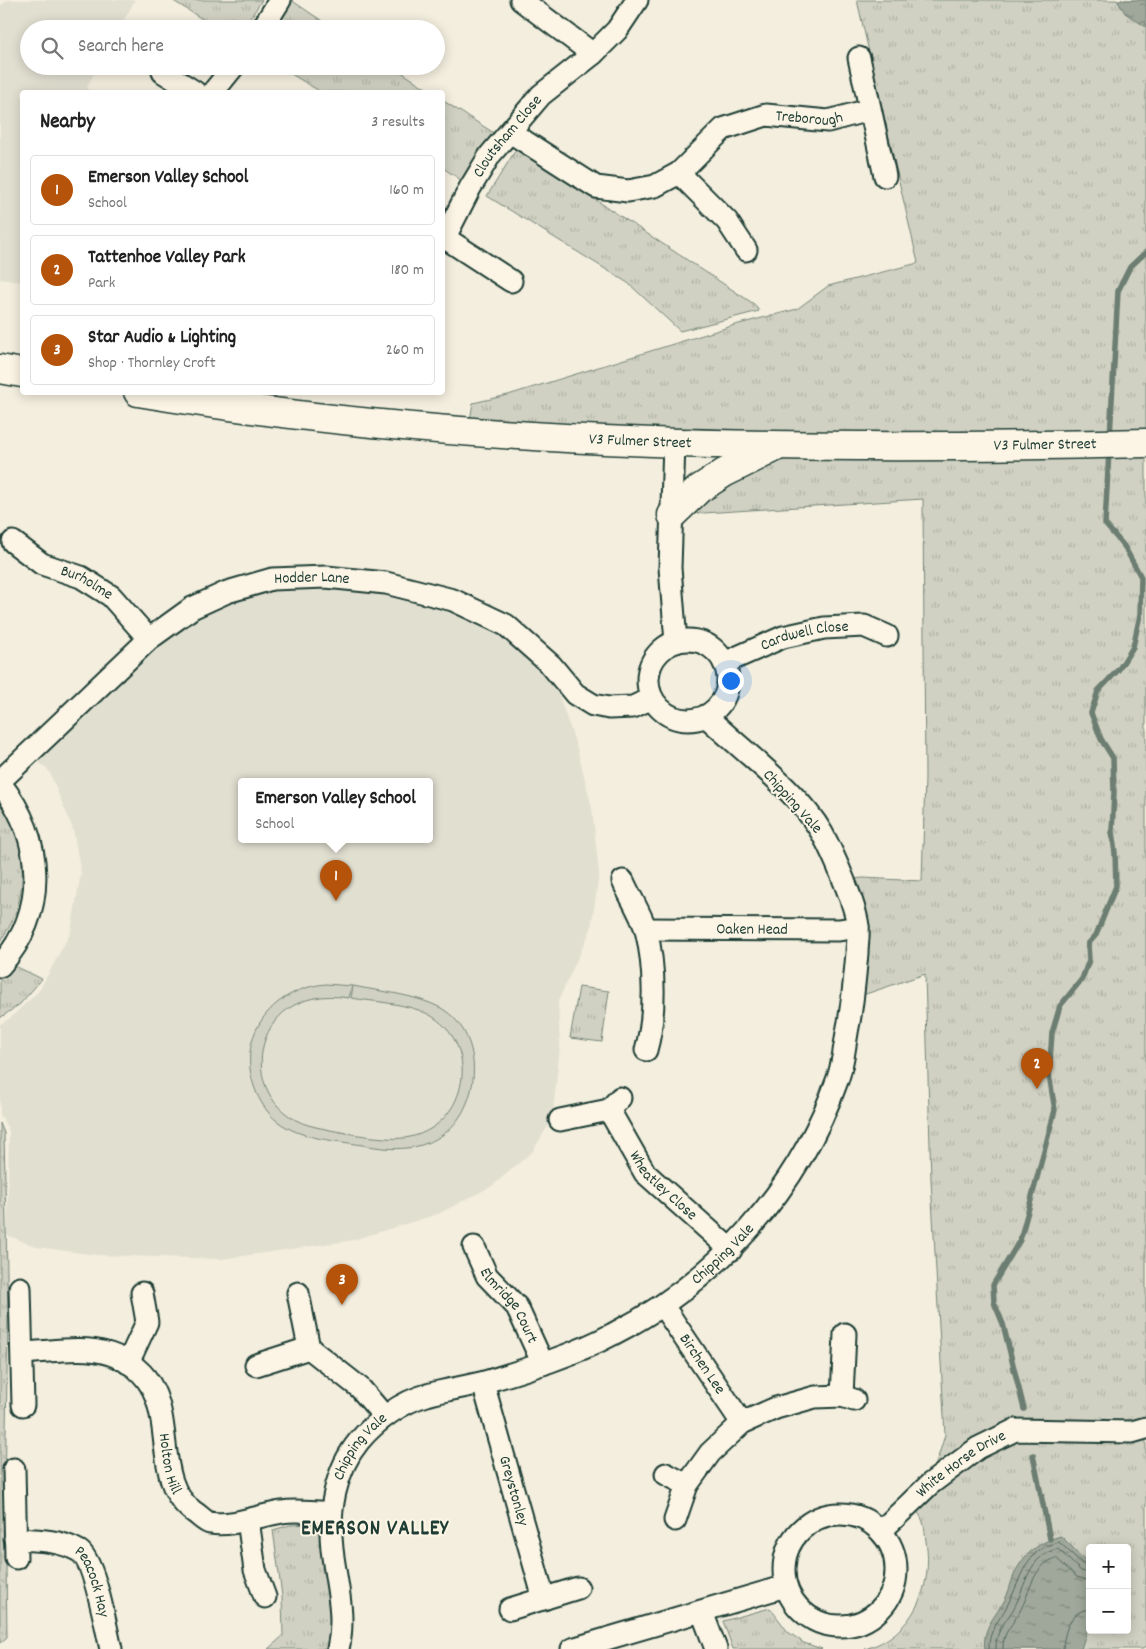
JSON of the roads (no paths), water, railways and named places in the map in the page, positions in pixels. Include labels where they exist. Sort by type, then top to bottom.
[{"type":"street","points":[[268,20],[280,0]]},
{"type":"street","points":[[521,0],[593,54]]},
{"type":"street","name":"Cloutsham Close","points":[[445,234],[480,169],[510,132],[541,95],[593,54],[617,30],[637,0]]},
{"type":"street","points":[[859,58],[885,176]]},
{"type":"street","points":[[168,75],[192,90]]},
{"type":"street","points":[[214,90],[226,75]]},
{"type":"street","name":"Treborough","points":[[510,132],[596,187],[628,191],[655,186],[679,173],[723,129],[766,115],[828,121],[869,110]]},
{"type":"street","points":[[679,173],[720,228],[746,250]]},
{"type":"street","name":"Cloutsham Close","points":[[445,237],[511,281]]},
{"type":"street","points":[[0,370],[20,373]]},
{"type":"street","name":"V3 Fulmer Street","points":[[155,395],[205,404],[468,432],[571,440],[777,446],[1045,446],[1146,443]]},
{"type":"street","points":[[674,443],[670,568],[676,642]]},
{"type":"street","points":[[672,515],[699,489],[724,473],[777,446]]},
{"type":"street","name":"Burholme","points":[[13,542],[42,564],[81,577],[111,596],[149,640]]},
{"type":"street","name":"Hodder Lane","points":[[0,782],[149,640],[192,608],[227,592],[272,579],[326,577],[386,583],[453,600],[506,625],[551,665],[575,694],[593,705],[609,708],[634,707],[652,698]]},
{"type":"street","name":"Cardwell Close","points":[[724,663],[783,637],[824,628],[864,626],[888,636]]},
{"type":"street","points":[[698,641],[709,646],[724,663],[728,675],[723,699],[706,716],[694,720],[682,720],[664,712],[652,698],[648,676],[651,665],[665,647],[676,642],[698,641]]},
{"type":"street","name":"Chipping Vale","points":[[338,1649],[342,1631],[341,1599],[332,1548],[331,1512],[342,1469],[358,1442],[384,1416],[424,1395],[484,1383],[543,1364],[612,1335],[663,1306],[731,1250],[777,1197],[811,1139],[838,1076],[854,998],[858,927],[843,880],[821,831],[780,784],[706,716]]},
{"type":"street","points":[[0,782],[14,800],[25,824],[34,854],[35,889],[27,924],[13,951],[0,966]]},
{"type":"street","points":[[623,881],[646,930],[654,1000],[645,1039]]},
{"type":"street","name":"Oaken Head","points":[[646,930],[839,930],[858,927]]},
{"type":"street","name":"Wheatley Close","points":[[560,1120],[614,1104],[645,1173],[731,1250]]},
{"type":"street","name":"Elmridge Court","points":[[474,1247],[487,1276],[517,1307],[543,1364]]},
{"type":"street","points":[[20,1288],[23,1405]]},
{"type":"street","points":[[128,1363],[147,1322],[142,1293]]},
{"type":"street","points":[[298,1294],[309,1348],[360,1388],[384,1416]]},
{"type":"street","name":"Birchen Lee","points":[[663,1306],[742,1423]]},
{"type":"street","points":[[675,1520],[687,1485],[710,1453],[742,1423],[776,1408],[815,1396],[848,1398],[845,1334]]},
{"type":"street","points":[[256,1365],[309,1348]]},
{"type":"street","name":"Holton Hill","points":[[23,1353],[88,1350],[110,1354],[128,1363],[146,1379],[160,1404],[170,1480],[185,1506],[209,1523],[248,1520],[283,1512],[331,1512]]},
{"type":"street","name":"Greystonley","points":[[484,1383],[544,1599]]},
{"type":"street","name":"White Horse Drive","points":[[881,1531],[930,1484],[978,1448],[1014,1430],[1132,1432],[1146,1428]]},
{"type":"street","name":"Peacock Hay","points":[[14,1469],[15,1548],[52,1541],[81,1552],[93,1572],[111,1649]]},
{"type":"street","points":[[666,1474],[687,1485]]},
{"type":"street","points":[[848,1514],[866,1520],[881,1531],[892,1546],[896,1564],[895,1582],[888,1600],[876,1613],[860,1622],[842,1626],[824,1624],[808,1616],[794,1603],[786,1586],[784,1568],[788,1549],[798,1533],[812,1521],[830,1515],[848,1514]]},
{"type":"street","points":[[248,1520],[255,1570],[265,1597]]},
{"type":"street","points":[[572,1649],[786,1586]]},
{"type":"street","points":[[510,1609],[578,1588]]},
{"type":"street","points":[[702,1612],[716,1649]]},
{"type":"water","points":[[1117,0],[1146,0],[1146,27],[1125,13]]},
{"type":"water","points":[[1061,1536],[1086,1561],[1086,1633],[1081,1649],[985,1649],[987,1630],[1005,1599],[1016,1571],[1026,1556],[1048,1540]]},
{"type":"waterway","points":[[1110,437],[1118,291],[1130,267],[1146,252]]},
{"type":"waterway","points":[[1024,1409],[1003,1324],[994,1302],[993,1285],[1020,1240],[1055,1110],[1049,1075],[1052,1033],[1060,1006],[1082,979],[1089,960],[1088,944],[1096,935],[1116,886],[1112,832],[1113,758],[1101,739],[1091,713],[1098,691],[1119,669],[1133,647],[1140,615],[1141,577],[1124,546],[1105,524],[1109,451]]},
{"type":"waterway","points":[[1033,1455],[1050,1539]]},
{"type":"place","name":"Emerson Valley School","points":[[336,901]]},
{"type":"place","name":"Tattenhoe Valley Park","points":[[1037,1089]]},
{"type":"place","name":"Star Audio & Lighting","points":[[342,1305]]},
{"type":"district","name":"EMERSON VALLEY","points":[[375,1530]]}]
